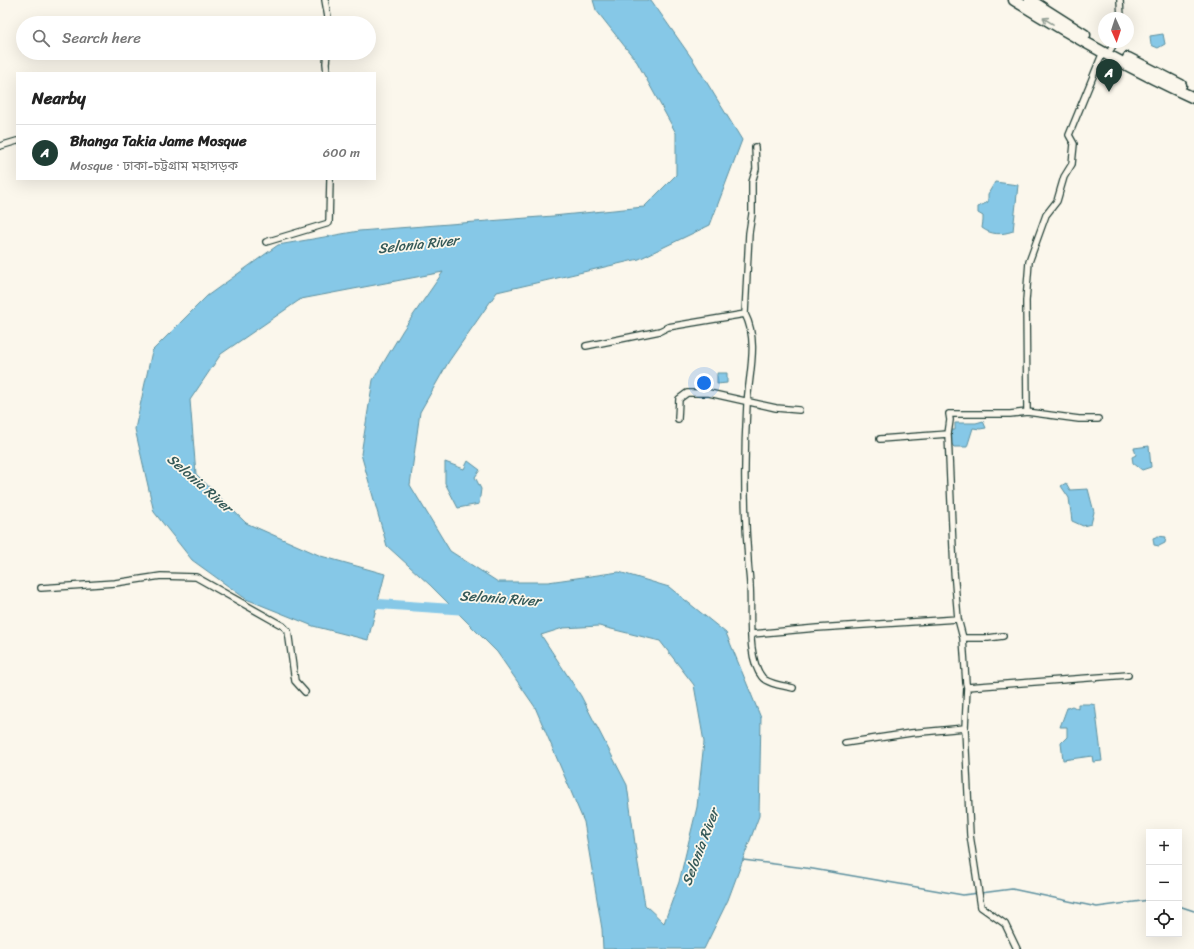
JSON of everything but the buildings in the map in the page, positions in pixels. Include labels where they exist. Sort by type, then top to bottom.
[{"type":"highway","points":[[1014,0],[1058,28],[1098,43]]},
{"type":"highway","points":[[1030,0],[1082,34],[1098,42]]},
{"type":"highway","points":[[1110,48],[1194,91]]},
{"type":"highway","points":[[1110,48],[1158,82],[1194,98]]},
{"type":"street","points":[[326,0],[328,16]]},
{"type":"street","points":[[1120,0],[1121,12]]},
{"type":"street","points":[[1027,412],[1026,301],[1029,262],[1046,215],[1057,201],[1064,177],[1072,164],[1074,144],[1069,135],[1110,48]]},
{"type":"street","points":[[326,60],[327,72]]},
{"type":"street","points":[[0,146],[16,141]]},
{"type":"street","points":[[756,147],[756,169],[752,182],[752,214],[749,233],[745,314],[748,319],[752,336],[745,452],[752,656],[763,679],[781,686],[793,688]]},
{"type":"street","points":[[266,242],[329,223],[330,180]]},
{"type":"street","points":[[586,346],[660,331],[668,327],[745,314]]},
{"type":"street","points":[[678,419],[679,399],[687,393],[709,393],[776,408],[799,410]]},
{"type":"street","points":[[1017,949],[1005,924],[981,907],[970,835],[966,728],[967,687],[964,638],[958,619],[954,571],[948,434],[950,420],[949,414],[1010,414],[1027,412],[1079,419],[1098,419]]},
{"type":"street","points":[[880,439],[948,434]]},
{"type":"street","points":[[41,588],[115,583],[161,576],[196,577],[283,626],[288,631],[295,681],[305,692]]},
{"type":"street","points":[[752,634],[817,628],[958,619]]},
{"type":"street","points":[[964,638],[988,638],[1003,636]]},
{"type":"street","points":[[967,687],[1128,676]]},
{"type":"street","points":[[845,743],[911,733],[966,728]]},
{"type":"water","points":[[593,0],[651,0],[693,60],[742,140],[710,225],[639,259],[497,292],[449,361],[420,412],[410,485],[450,551],[498,582],[548,582],[619,572],[669,587],[726,633],[761,718],[759,816],[728,900],[704,949],[603,949],[602,929],[584,822],[535,707],[497,652],[430,585],[387,546],[361,454],[373,380],[403,330],[443,272],[301,299],[221,354],[190,400],[196,474],[246,523],[321,556],[385,574],[368,640],[313,626],[246,599],[192,560],[154,512],[135,429],[152,351],[207,296],[278,245],[359,231],[553,216],[644,207],[676,175],[676,133],[637,62],[596,10]],"holes":[[[599,626],[660,641],[694,685],[704,742],[697,807],[679,882],[664,923],[645,905],[627,785],[581,696],[541,635],[563,628]]]},
{"type":"water","points":[[1163,34],[1165,44],[1158,48],[1151,45],[1150,36]]},
{"type":"water","points":[[995,182],[1018,185],[1013,231],[997,234],[982,228],[983,216],[978,213],[978,207],[988,202],[988,194]]},
{"type":"water","points":[[717,373],[727,373],[727,383],[717,384]]},
{"type":"water","points":[[983,421],[986,428],[973,428],[967,447],[954,447],[951,443],[951,430],[955,430],[955,423],[976,423]]},
{"type":"water","points":[[1149,446],[1151,467],[1142,470],[1133,463],[1132,457],[1136,455],[1134,448]]},
{"type":"water","points":[[468,461],[480,470],[475,477],[481,489],[479,504],[458,508],[445,483],[445,462],[464,469]]},
{"type":"water","points":[[1066,483],[1070,490],[1088,489],[1094,512],[1091,524],[1083,526],[1072,521],[1069,498],[1061,486]]},
{"type":"water","points":[[1158,536],[1166,537],[1165,543],[1159,546],[1154,545],[1153,538]]},
{"type":"water","points":[[1078,704],[1095,705],[1102,761],[1093,762],[1092,756],[1063,760],[1061,743],[1067,737],[1067,727],[1060,727],[1067,708],[1072,706],[1078,709]]},
{"type":"waterway","name":"Selonia River","points":[[364,603],[467,610]]},
{"type":"waterway","points":[[743,860],[813,869],[963,895],[978,893]]},
{"type":"waterway","points":[[981,893],[1012,889],[1097,907],[1146,900]]},
{"type":"waterway","points":[[1182,907],[1194,911]]},
{"type":"place","name":"Bhanga Takia Jame Mosque","points":[[1109,92]]}]
